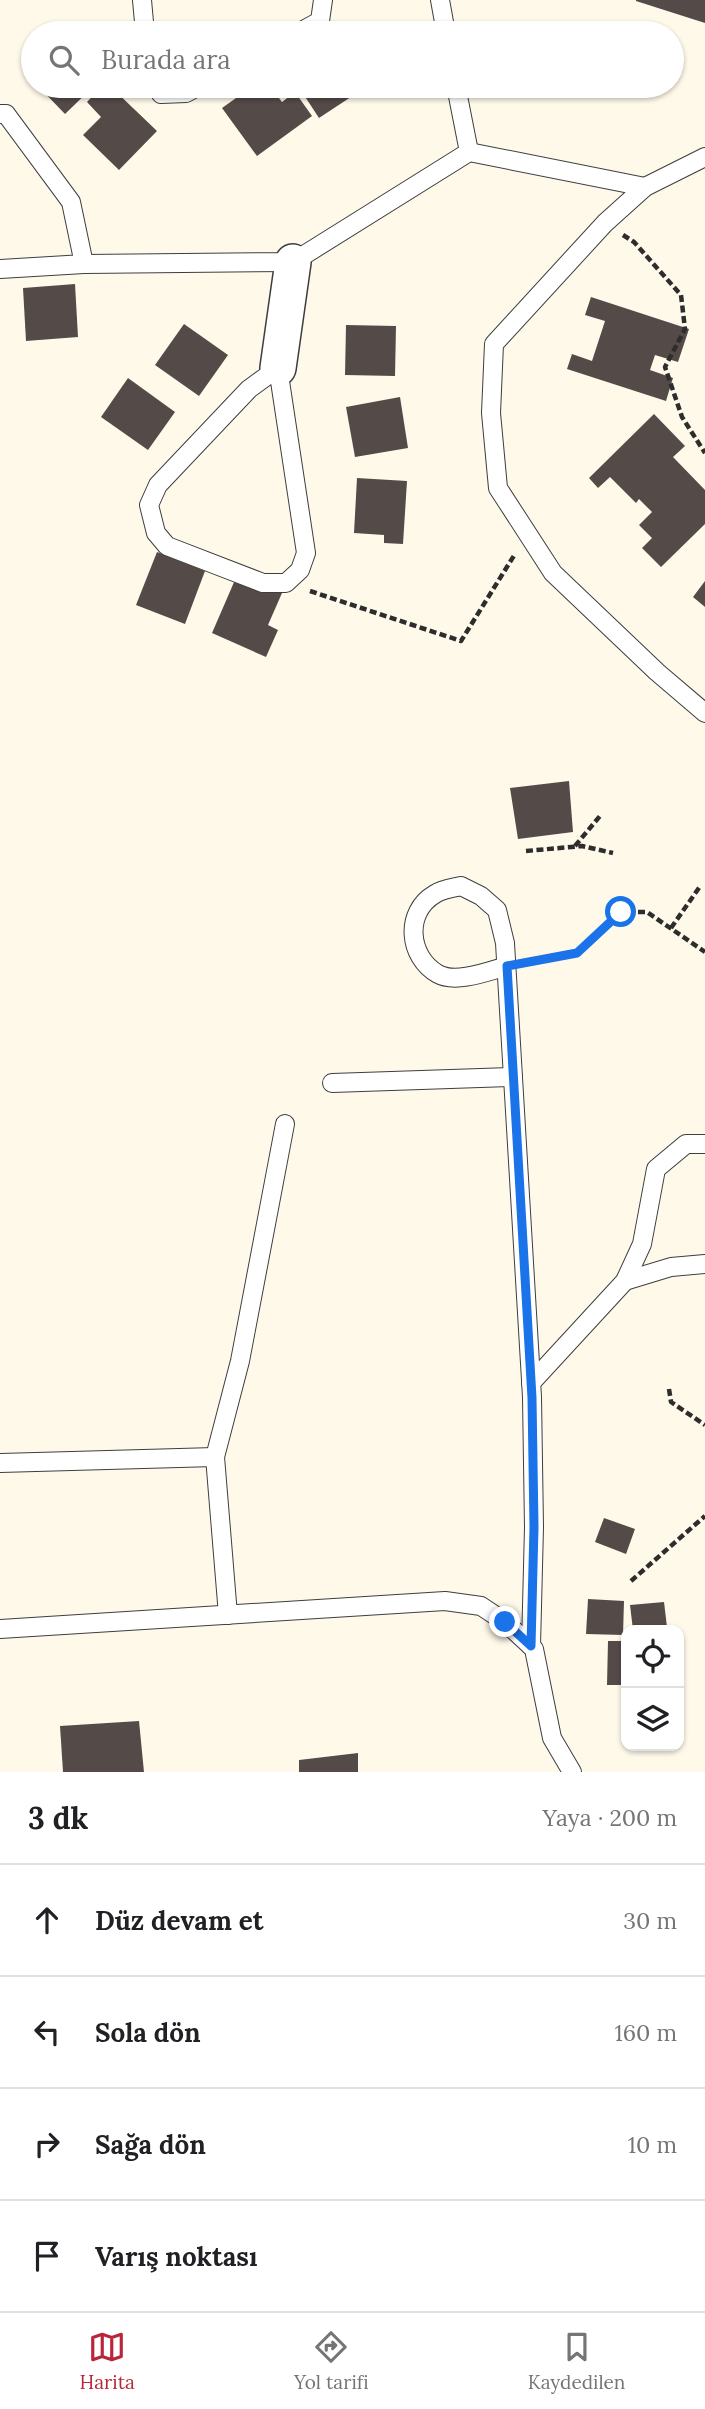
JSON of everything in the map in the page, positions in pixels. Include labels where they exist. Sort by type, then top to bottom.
[{"type":"street","points":[[278,368],[293,262]]},
{"type":"lane","points":[[142,0],[144,21]]},
{"type":"lane","points":[[320,21],[323,0]]},
{"type":"lane","points":[[440,0],[444,21]]},
{"type":"lane","points":[[458,98],[469,152]]},
{"type":"lane","points":[[0,114],[6,114],[71,202],[84,264]]},
{"type":"lane","points":[[0,269],[84,264],[293,262],[469,152],[645,187]]},
{"type":"lane","points":[[705,157],[645,187],[604,223],[494,344],[491,413],[498,488],[553,573],[657,672],[705,713]]},
{"type":"lane","points":[[278,368],[306,553],[300,570],[286,583],[262,583],[167,546],[156,533],[149,505],[158,485],[249,389],[278,368]]},
{"type":"lane","points":[[507,966],[470,977],[440,975],[422,960],[412,938],[418,911],[435,894],[461,886],[481,895],[497,911],[505,943],[507,966],[531,1383],[534,1527],[531,1646]]},
{"type":"lane","points":[[332,1083],[513,1077]]},
{"type":"lane","points":[[228,1615],[215,1457],[240,1362],[285,1124]]},
{"type":"lane","points":[[531,1383],[625,1281],[642,1244],[656,1169],[686,1144],[705,1144]]},
{"type":"lane","points":[[625,1281],[671,1268],[705,1264]]},
{"type":"lane","points":[[0,1463],[215,1457]]},
{"type":"lane","points":[[0,1629],[445,1601],[481,1606],[505,1622],[534,1648],[552,1738],[572,1772]]},
{"type":"path","points":[[604,223],[634,242],[681,295],[685,329],[665,367],[682,417],[705,453]]},
{"type":"path","points":[[286,583],[461,641],[527,534]]},
{"type":"path","points":[[574,846],[600,816]]},
{"type":"path","points":[[526,851],[582,846],[613,853]]},
{"type":"path","points":[[671,928],[701,885]]},
{"type":"path","points":[[507,966],[577,953],[621,912],[647,912],[705,952]]},
{"type":"path","points":[[669,1389],[671,1402],[705,1425]]},
{"type":"path","points":[[631,1581],[705,1516]]},
{"type":"building","points":[[636,0],[705,0],[705,23],[636,1]]},
{"type":"building","points":[[50,98],[82,98],[65,114]]},
{"type":"building","points":[[91,98],[123,98],[157,131],[119,170],[83,135],[101,117],[87,102]]},
{"type":"building","points":[[236,98],[279,98],[282,102],[287,98],[299,98],[312,116],[257,156],[222,108]]},
{"type":"building","points":[[306,98],[349,98],[319,118]]},
{"type":"building","points":[[75,284],[78,337],[26,341],[23,288]]},
{"type":"building","points":[[591,297],[689,329],[678,362],[655,355],[650,370],[673,378],[666,401],[567,369],[572,354],[592,361],[605,321],[585,315]]},
{"type":"building","points":[[184,324],[228,355],[199,396],[155,365]]},
{"type":"building","points":[[346,325],[396,326],[395,376],[345,375]]},
{"type":"building","points":[[128,378],[175,412],[148,450],[101,417]]},
{"type":"building","points":[[400,397],[408,448],[355,457],[346,407]]},
{"type":"building","points":[[654,414],[685,446],[673,457],[705,490],[705,524],[661,567],[642,548],[652,538],[639,525],[652,512],[639,499],[636,503],[610,477],[598,488],[589,478]]},
{"type":"building","points":[[357,478],[407,481],[403,544],[384,543],[384,535],[354,533]]},
{"type":"building","points":[[157,552],[205,571],[185,624],[136,605]]},
{"type":"building","points":[[238,573],[282,593],[268,625],[278,630],[266,657],[212,633]]},
{"type":"building","points":[[705,581],[705,607],[693,597]]},
{"type":"building","points":[[569,781],[573,832],[518,839],[510,788]]},
{"type":"building","points":[[604,1518],[635,1529],[626,1554],[595,1542]]},
{"type":"building","points":[[588,1599],[624,1601],[621,1635],[586,1634]]},
{"type":"building","points":[[664,1602],[667,1625],[632,1625],[630,1605]]},
{"type":"building","points":[[608,1641],[621,1641],[621,1685],[607,1685]]},
{"type":"building","points":[[139,1721],[144,1772],[63,1772],[60,1726]]},
{"type":"building","points":[[358,1753],[358,1772],[299,1772],[299,1760]]},
{"type":"route","points":[[505,1622],[531,1646],[534,1527],[532,1398],[507,966],[577,953],[621,912]]}]
